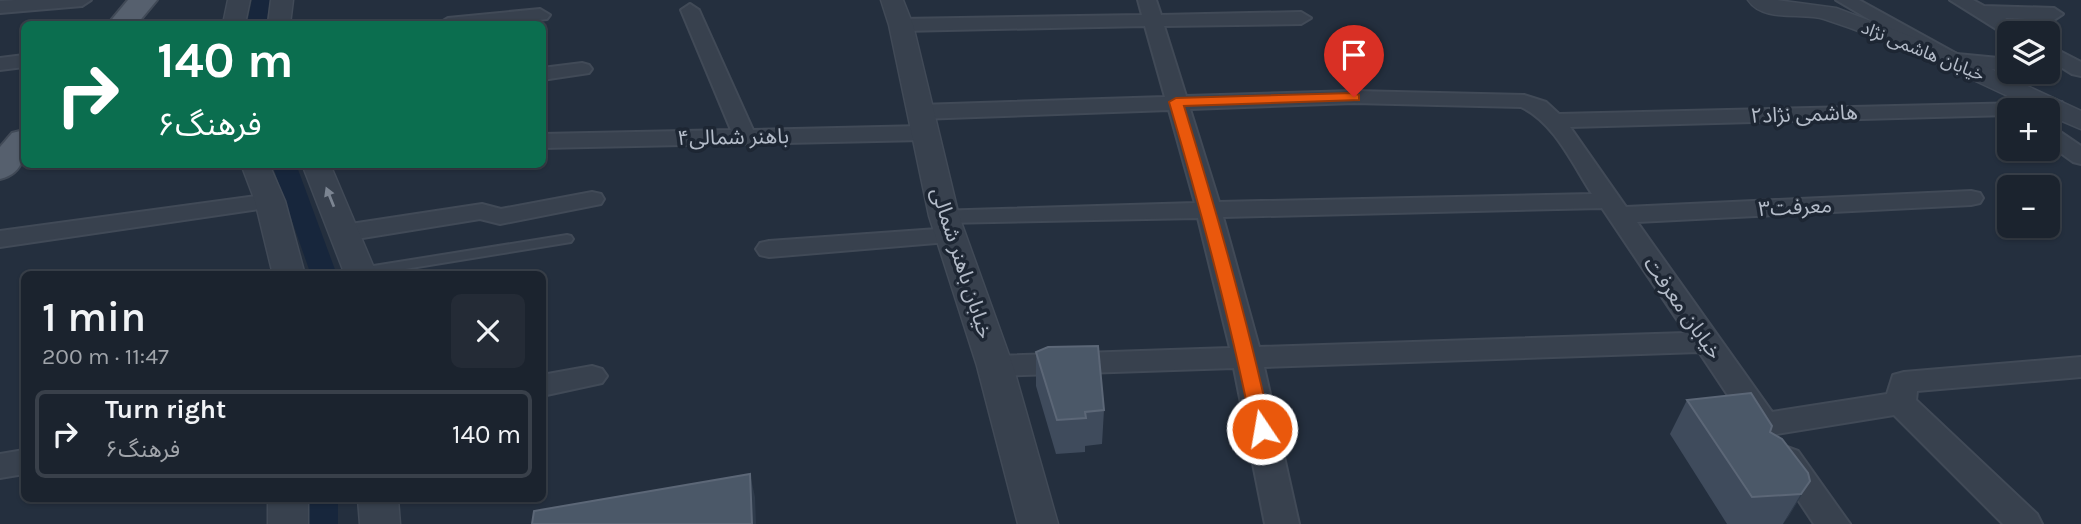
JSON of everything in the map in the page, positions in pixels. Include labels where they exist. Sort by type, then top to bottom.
[{"type":"main road","points":[[125,21],[143,0]]},
{"type":"street","points":[[0,7],[82,0]]},
{"type":"street","points":[[235,21],[239,0]]},
{"type":"street","points":[[279,21],[282,0]]},
{"type":"street","name":"خیابان هاشمی نژاد","points":[[1759,0],[1777,9],[1828,13],[1952,61],[2034,98]]},
{"type":"street","points":[[1845,0],[1952,61],[1997,64]]},
{"type":"street","points":[[1959,0],[1997,21]]},
{"type":"street","points":[[690,10],[745,137]]},
{"type":"street","points":[[1149,11],[1209,211],[1247,358],[1282,524]]},
{"type":"street","points":[[897,13],[1149,11],[1301,18]]},
{"type":"street","points":[[1981,12],[2054,14]]},
{"type":"street","name":"خیابان باهنر شمالی","points":[[897,13],[948,226],[995,366],[1038,524]]},
{"type":"street","points":[[479,21],[540,15]]},
{"type":"street","points":[[2060,58],[2080,70]]},
{"type":"street","points":[[0,64],[21,61]]},
{"type":"street","points":[[546,74],[582,69]]},
{"type":"street","points":[[2060,69],[2080,70]]},
{"type":"street","name":"باهنر شمالی۴","points":[[546,141],[745,137],[1176,102],[1354,97],[1524,101]]},
{"type":"street","name":"خیابان معرفت","points":[[1524,101],[1538,107],[1554,121],[1833,524]]},
{"type":"street","name":"هاشمی نژاد۲","points":[[1554,121],[1997,109]]},
{"type":"street","name":"خیابان هاشمی نژاد","points":[[2060,110],[2081,121]]},
{"type":"street","points":[[2060,142],[2081,157]]},
{"type":"street","points":[[257,168],[270,201],[288,271]]},
{"type":"street","points":[[318,168],[360,271]]},
{"type":"street","name":"معرفت۳","points":[[769,249],[948,226],[1209,211],[1410,205],[1614,208],[1971,198]]},
{"type":"street","points":[[344,233],[482,211],[500,217],[592,200]]},
{"type":"street","points":[[0,239],[270,201]]},
{"type":"street","points":[[995,366],[1707,342]]},
{"type":"street","points":[[1900,403],[1904,382],[2081,368]]},
{"type":"street","points":[[546,385],[592,376]]},
{"type":"street","points":[[1764,425],[1900,403]]},
{"type":"street","points":[[1900,403],[2025,524]]},
{"type":"street","points":[[0,466],[21,462]]},
{"type":"street","points":[[288,502],[288,524]]},
{"type":"street","points":[[379,502],[380,524]]},
{"type":"lane","points":[[379,271],[567,239]]},
{"type":"building","points":[[1098,346],[1104,410],[1085,412],[1086,418],[1057,420],[1036,352],[1048,347]]},
{"type":"building","points":[[1751,393],[1772,426],[1770,432],[1782,439],[1808,473],[1810,481],[1801,494],[1752,497],[1687,400]]},
{"type":"building","points":[[750,474],[752,524],[532,524],[534,511]]},
{"type":"waterway","points":[[258,21],[261,0]]},
{"type":"waterway","points":[[285,168],[323,271]]},
{"type":"waterway","points":[[321,524],[322,502]]},
{"type":"route","points":[[1262,429],[1247,358],[1209,211],[1176,102],[1354,97]]}]
